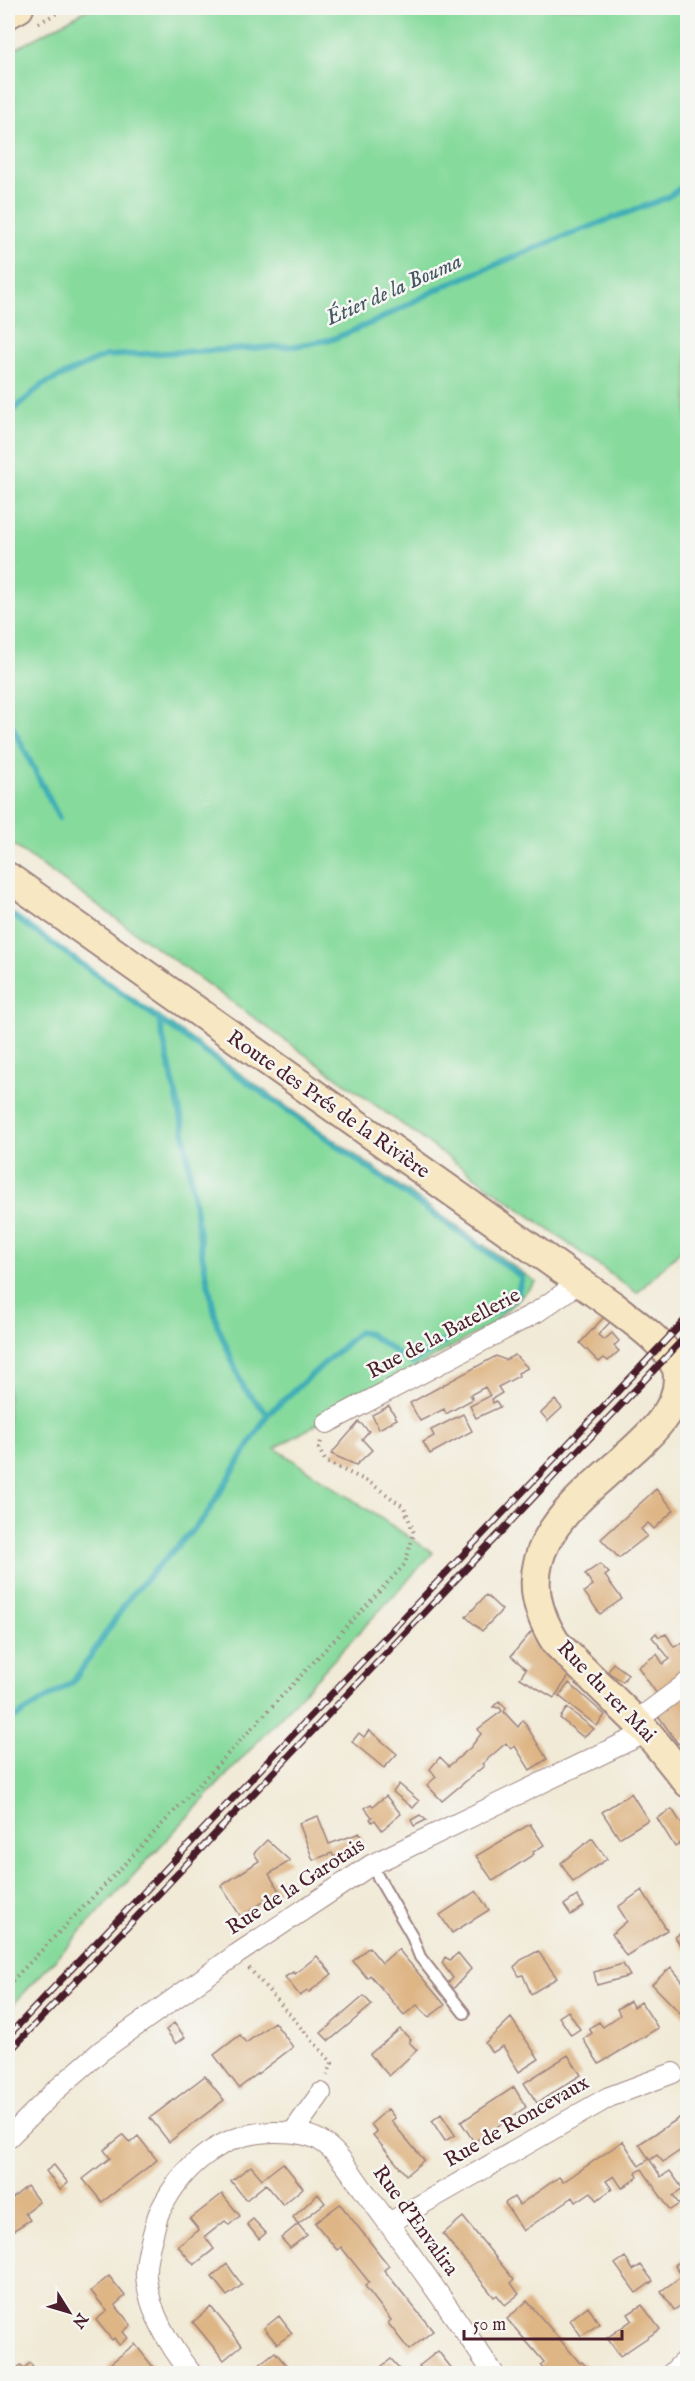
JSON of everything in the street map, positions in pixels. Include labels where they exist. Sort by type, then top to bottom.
[{"type":"street","points":[[8,14],[19,8]]},
{"type":"street","name":"Route des Prés de la Rivière","points":[[8,877],[580,1282],[648,1335],[684,1374]]},
{"type":"street","name":"Rue de la Batellerie","points":[[327,1423],[537,1312],[580,1282]]},
{"type":"street","name":"Rue du 1er Mai","points":[[684,1374],[675,1415],[650,1442],[574,1512],[550,1540],[541,1560],[537,1587],[538,1602],[546,1628],[556,1643],[642,1727],[687,1780]]},
{"type":"street","name":"Rue de la Garotais","points":[[8,2138],[56,2090],[101,2051],[237,1954],[371,1865],[642,1727],[687,1682]]},
{"type":"street","name":"Rue de Roncevaux","points":[[389,2223],[609,2097],[673,2073]]},
{"type":"street","points":[[192,2373],[176,2354],[154,2314],[146,2275],[150,2244],[160,2211],[198,2159],[226,2141],[268,2132],[293,2132],[321,2093]]},
{"type":"street","name":"Rue d'Envalira","points":[[293,2132],[320,2140],[338,2156],[389,2223],[494,2373]]},
{"type":"street","points":[[671,2373],[687,2357]]},
{"type":"lane","points":[[371,1865],[411,1934],[420,1957],[464,2013]]},
{"type":"path","points":[[8,1985],[405,1564],[414,1533],[404,1507],[369,1482],[326,1462],[319,1449],[327,1423]]},
{"type":"path","points":[[237,1954],[332,2063],[321,2093]]},
{"type":"green space","points":[[90,8],[687,8],[688,1243],[637,1293],[8,841],[8,53]]},
{"type":"green space","points":[[8,910],[536,1282],[492,1324],[275,1448],[433,1553],[8,2010]]},
{"type":"building","points":[[605,1316],[611,1321],[598,1335],[604,1340],[612,1333],[619,1341],[614,1346],[619,1351],[608,1361],[604,1358],[599,1362],[580,1343]]},
{"type":"building","points":[[515,1355],[528,1368],[518,1373],[519,1376],[498,1387],[502,1393],[492,1399],[493,1403],[496,1401],[500,1407],[476,1418],[470,1406],[490,1396],[485,1387],[470,1395],[473,1399],[446,1414],[444,1409],[420,1421],[410,1403],[496,1356],[505,1360]]},
{"type":"building","points":[[555,1400],[562,1408],[548,1421],[541,1413]]},
{"type":"building","points":[[389,1406],[397,1419],[379,1429],[372,1415]]},
{"type":"building","points":[[463,1414],[472,1431],[430,1454],[423,1442],[434,1436],[431,1430]]},
{"type":"building","points":[[359,1422],[369,1431],[362,1439],[372,1450],[356,1465],[331,1454]]},
{"type":"building","points":[[656,1489],[674,1510],[654,1529],[648,1523],[641,1529],[647,1536],[619,1558],[601,1539]]},
{"type":"building","points":[[600,1564],[609,1573],[605,1576],[622,1599],[600,1614],[584,1592],[593,1585],[585,1574]]},
{"type":"building","points":[[486,1595],[502,1610],[482,1631],[466,1617]]},
{"type":"building","points":[[532,1631],[546,1654],[569,1676],[554,1698],[520,1678],[526,1669],[511,1656]]},
{"type":"building","points":[[656,1633],[659,1637],[666,1634],[674,1647],[687,1643],[687,1677],[657,1694],[638,1667],[657,1654],[663,1664],[670,1659],[652,1637]]},
{"type":"building","points":[[613,1663],[628,1674],[623,1682],[608,1672]]},
{"type":"building","points":[[569,1683],[605,1715],[597,1726],[559,1696]]},
{"type":"building","points":[[683,1696],[687,1703],[687,1737],[678,1744],[657,1714]]},
{"type":"building","points":[[499,1701],[506,1708],[504,1712],[518,1727],[523,1720],[547,1759],[530,1770],[515,1746],[511,1749],[506,1743],[482,1764],[484,1766],[442,1801],[427,1785],[436,1777],[430,1769],[440,1757],[449,1766],[470,1748],[481,1734],[478,1729],[502,1711],[500,1708],[493,1707]]},
{"type":"building","points":[[567,1708],[594,1729],[583,1737],[560,1718]]},
{"type":"building","points":[[369,1730],[397,1754],[384,1768],[352,1742],[359,1733],[364,1737]]},
{"type":"building","points":[[399,1784],[419,1801],[413,1808],[393,1792]]},
{"type":"building","points":[[631,1793],[648,1820],[619,1838],[602,1812]]},
{"type":"building","points":[[386,1796],[401,1814],[382,1830],[375,1820],[372,1822],[370,1819],[372,1817],[365,1808],[371,1804],[373,1806]]},
{"type":"building","points":[[672,1809],[683,1826],[687,1823],[687,1838],[675,1847],[657,1818]]},
{"type":"building","points":[[420,1815],[426,1820],[414,1826],[411,1820]]},
{"type":"building","points":[[318,1816],[329,1844],[360,1833],[364,1845],[334,1857],[332,1853],[313,1860],[299,1823]]},
{"type":"building","points":[[530,1824],[544,1845],[493,1881],[476,1856]]},
{"type":"building","points":[[592,1838],[607,1859],[573,1882],[561,1863]]},
{"type":"building","points":[[267,1840],[290,1861],[269,1874],[279,1891],[241,1917],[221,1886],[259,1861],[254,1853]]},
{"type":"building","points":[[642,1890],[667,1930],[626,1956],[612,1934],[627,1921],[618,1907]]},
{"type":"building","points":[[476,1891],[489,1910],[452,1933],[440,1915]]},
{"type":"building","points":[[577,1896],[584,1906],[571,1915],[564,1905]]},
{"type":"building","points":[[681,1933],[687,1944],[682,1948],[675,1937]]},
{"type":"building","points":[[369,1947],[382,1963],[398,1949],[445,2005],[429,2017],[417,2005],[404,2015],[370,1975],[367,1978],[353,1961]]},
{"type":"building","points":[[538,1951],[557,1978],[531,1994],[523,1975],[519,1976],[514,1967],[521,1960]]},
{"type":"building","points":[[458,1953],[471,1969],[452,1990],[447,1984],[453,1978],[442,1963],[445,1957],[450,1960]]},
{"type":"building","points":[[317,1956],[332,1974],[309,1992],[300,1996],[285,1977],[293,1972],[295,1974]]},
{"type":"building","points":[[623,1964],[630,1976],[597,1985],[594,1972]]},
{"type":"building","points":[[671,1967],[687,1987],[687,2013],[684,2017],[652,1984]]},
{"type":"building","points":[[364,1996],[372,2005],[329,2041],[321,2033]]},
{"type":"building","points":[[630,2001],[633,2007],[641,2002],[658,2028],[599,2064],[583,2039],[592,2033],[589,2028],[599,2022],[603,2027],[620,2015],[617,2009]]},
{"type":"building","points":[[568,2011],[580,2029],[571,2035],[559,2017]]},
{"type":"building","points":[[511,2018],[539,2059],[519,2072],[503,2046],[492,2053],[485,2043]]},
{"type":"building","points":[[274,2022],[293,2047],[239,2088],[214,2055],[240,2035],[246,2043]]},
{"type":"building","points":[[174,2023],[185,2037],[176,2044],[166,2030]]},
{"type":"building","points":[[400,2029],[417,2050],[389,2076],[370,2054]]},
{"type":"building","points":[[568,2055],[581,2075],[537,2103],[524,2083]]},
{"type":"building","points":[[205,2076],[224,2100],[169,2142],[150,2118]]},
{"type":"building","points":[[514,2087],[526,2107],[474,2142],[461,2122]]},
{"type":"building","points":[[388,2109],[395,2118],[391,2121],[424,2160],[406,2175],[373,2135],[377,2132],[371,2124]]},
{"type":"building","points":[[687,2113],[687,2146],[663,2162],[657,2155],[650,2160],[661,2177],[670,2171],[683,2189],[673,2196],[679,2204],[670,2210],[642,2169],[636,2173],[638,2177],[622,2188],[614,2176],[606,2181],[612,2189],[597,2200],[591,2192],[576,2202],[573,2197],[523,2231],[505,2203],[514,2197],[519,2205],[559,2177],[563,2182],[623,2141],[639,2166],[649,2159],[639,2144]]},
{"type":"building","points":[[441,2114],[455,2135],[445,2141],[432,2121]]},
{"type":"building","points":[[123,2135],[130,2143],[138,2136],[157,2160],[102,2202],[83,2179],[110,2158],[104,2150]]},
{"type":"building","points":[[283,2163],[303,2188],[283,2205],[266,2184],[246,2200],[231,2181],[251,2166],[262,2179]]},
{"type":"building","points":[[54,2165],[68,2183],[60,2190],[46,2171]]},
{"type":"building","points":[[27,2186],[39,2202],[25,2213],[30,2220],[8,2234],[8,2202]]},
{"type":"building","points":[[222,2194],[240,2216],[229,2225],[225,2221],[205,2237],[214,2249],[194,2265],[178,2246],[199,2230],[190,2219]]},
{"type":"building","points":[[318,2194],[325,2203],[298,2224],[293,2217]]},
{"type":"building","points":[[340,2204],[389,2266],[384,2270],[433,2331],[409,2350],[388,2323],[391,2320],[365,2286],[369,2282],[341,2247],[337,2250],[315,2223]]},
{"type":"building","points":[[463,2217],[514,2280],[511,2283],[519,2294],[505,2305],[497,2295],[494,2297],[443,2234]]},
{"type":"building","points":[[253,2219],[266,2233],[259,2239],[247,2224]]},
{"type":"building","points":[[298,2224],[307,2235],[290,2248],[281,2238]]},
{"type":"building","points":[[625,2257],[633,2270],[641,2265],[653,2281],[636,2293],[615,2264]]},
{"type":"building","points":[[687,2257],[687,2301],[674,2310],[661,2291],[682,2276],[675,2265]]},
{"type":"building","points":[[227,2264],[242,2285],[227,2296],[212,2277]]},
{"type":"building","points":[[109,2276],[125,2296],[115,2305],[131,2325],[123,2332],[128,2338],[119,2345],[96,2320],[107,2311],[91,2291]]},
{"type":"building","points":[[527,2301],[580,2363],[582,2362],[588,2369],[583,2373],[547,2373],[540,2365],[544,2362],[507,2319]]},
{"type":"building","points":[[642,2305],[660,2329],[620,2356],[607,2338],[632,2320],[628,2314]]},
{"type":"building","points":[[588,2306],[599,2324],[581,2336],[570,2320]]},
{"type":"building","points":[[211,2307],[242,2345],[224,2360],[193,2322]]},
{"type":"building","points":[[279,2316],[292,2333],[277,2344],[264,2328]]},
{"type":"building","points":[[135,2344],[157,2372],[111,2373],[107,2368],[111,2363]]},
{"type":"building","points":[[438,2351],[456,2373],[425,2373],[419,2366]]},
{"type":"building","points":[[275,2352],[293,2373],[248,2373]]},
{"type":"building","points":[[391,2359],[403,2373],[380,2373],[377,2370]]},
{"type":"building","points":[[30,2363],[39,2373],[12,2373],[21,2365],[24,2368]]},
{"type":"waterway","name":"Étier de la Bouma","points":[[8,415],[42,385],[105,356],[295,346],[333,339],[376,321],[444,286],[560,238],[666,198],[688,183]]},
{"type":"waterway","points":[[8,718],[59,818]]},
{"type":"waterway","points":[[8,912],[522,1277],[517,1295],[498,1310],[470,1325],[412,1363],[369,1334],[359,1332],[268,1414],[205,1517],[132,1594],[73,1682],[8,1722]]},
{"type":"waterway","points":[[159,1020],[183,1125],[202,1254],[217,1324],[244,1389],[268,1414]]},
{"type":"railway","points":[[8,2036],[688,1317]]},
{"type":"railway","points":[[8,2053],[688,1334]]}]
